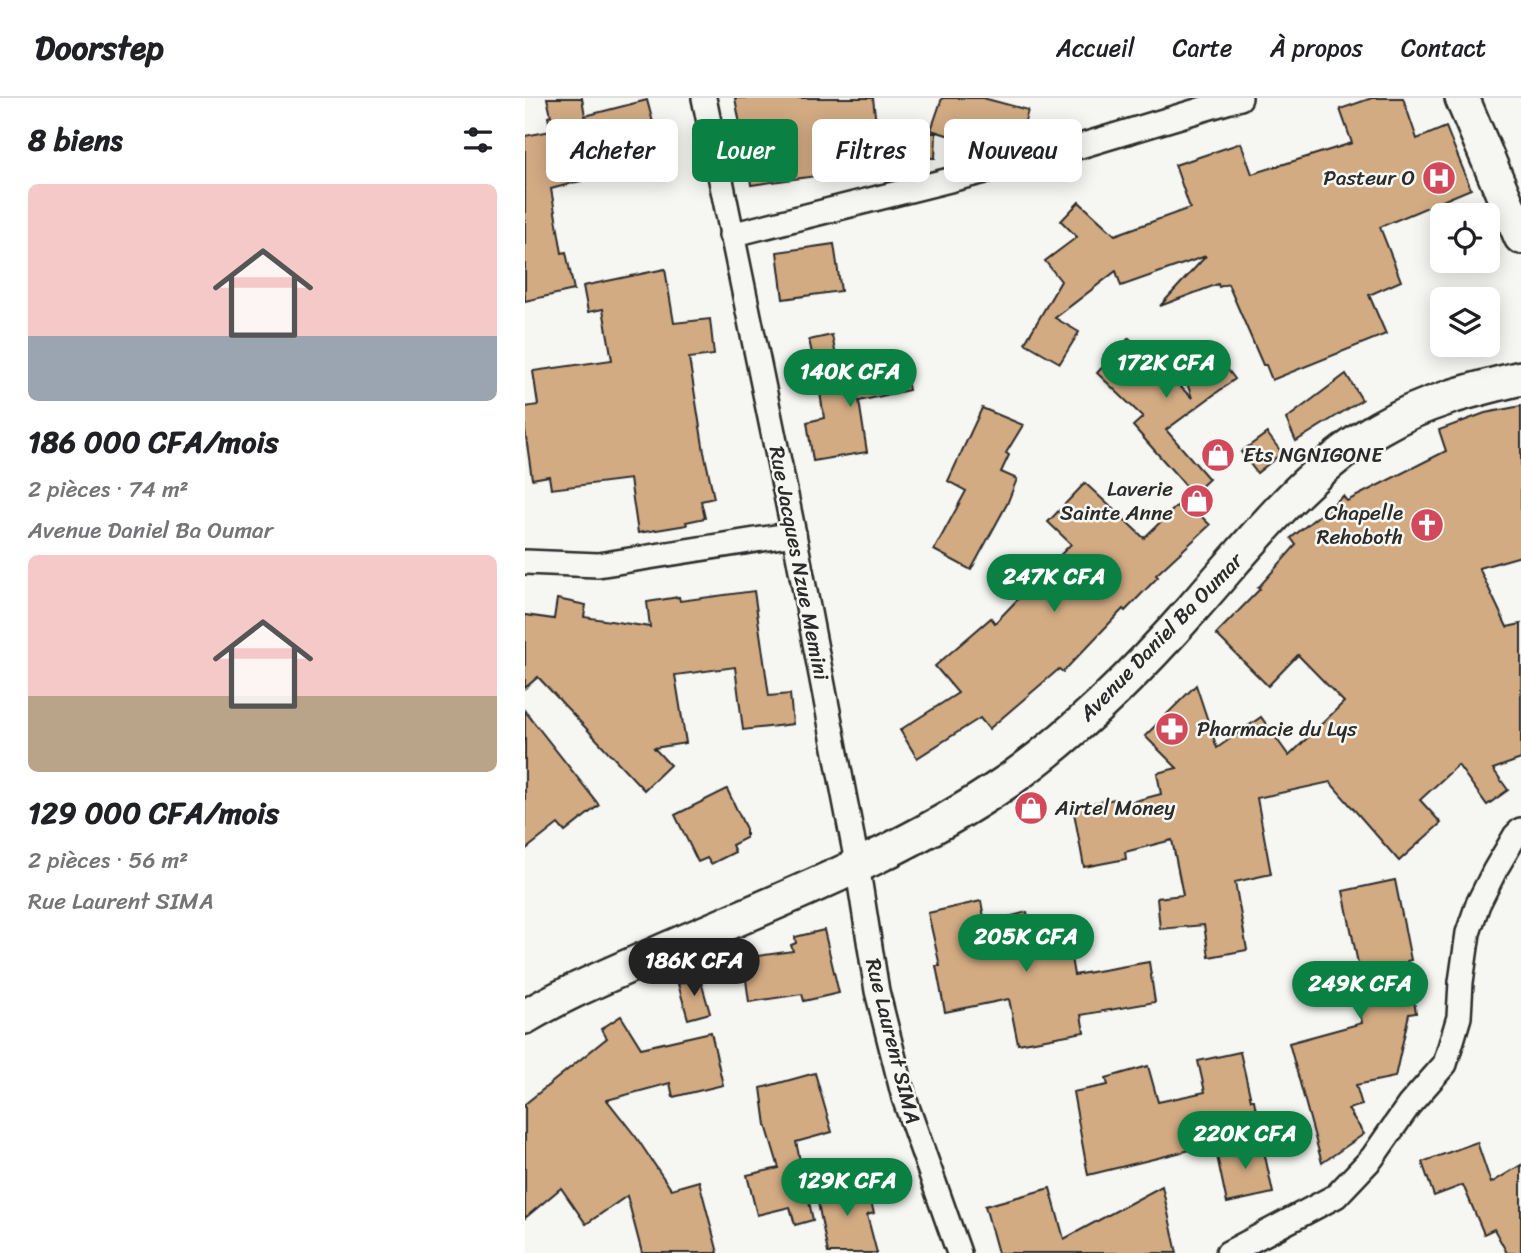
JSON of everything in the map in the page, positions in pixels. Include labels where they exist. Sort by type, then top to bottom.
[{"type":"main road","points":[[1462,98],[1521,237]]},
{"type":"main road","name":"Avenue Daniel Ba Oumar","points":[[525,1017],[584,986],[857,865],[931,827],[1009,780],[1062,738],[1114,691],[1177,626],[1288,501],[1342,454],[1379,428],[1434,402],[1454,394],[1521,378]]},
{"type":"street","name":"Rue Jacques Nzue Memini","points":[[704,98],[794,534],[857,865]]},
{"type":"street","points":[[731,235],[1057,153],[1240,98]]},
{"type":"street","points":[[525,562],[599,565],[794,534]]},
{"type":"street","points":[[1228,1253],[1336,1196],[1372,1158],[1409,1105],[1445,1064],[1459,1017],[1468,933],[1478,904],[1495,870],[1521,830]]},
{"type":"street","name":"Rue Laurent SIMA","points":[[857,865],[877,991],[904,1098],[959,1253]]},
{"type":"building","points":[[547,98],[582,98],[585,116],[647,100],[652,119],[548,119],[551,116]]},
{"type":"building","points":[[735,98],[873,98],[875,119],[812,119],[812,177],[798,179],[798,119],[739,119]]},
{"type":"building","points":[[942,98],[983,98],[1028,110],[1026,119],[944,119],[944,134],[931,130]]},
{"type":"building","points":[[1372,98],[1403,98],[1417,139],[1446,127],[1471,189],[1437,203],[1430,203],[1430,206],[1380,227],[1401,281],[1369,295],[1386,334],[1272,380],[1228,284],[1219,287],[1218,284],[1160,306],[1206,256],[1121,286],[1116,271],[1055,318],[1079,332],[1060,363],[1025,343],[1061,281],[1045,261],[1077,237],[1061,221],[1079,202],[1115,235],[1190,208],[1175,165],[1241,143],[1252,174],[1352,143],[1340,109]]},
{"type":"building","points":[[546,132],[546,182],[577,182],[551,189],[562,253],[566,252],[574,290],[525,301],[525,136]]},
{"type":"building","points":[[930,133],[936,133],[935,158],[930,158]]},
{"type":"building","points":[[751,182],[773,182],[751,185]]},
{"type":"building","points":[[834,244],[841,291],[783,299],[777,252]]},
{"type":"building","points":[[665,269],[674,323],[710,319],[714,355],[689,358],[714,498],[701,501],[705,518],[686,522],[687,525],[638,533],[630,479],[551,489],[549,476],[532,479],[525,430],[525,407],[538,405],[533,371],[612,360],[603,309],[588,312],[583,286]]},
{"type":"building","points":[[832,335],[838,367],[816,371],[809,340]]},
{"type":"building","points":[[1129,338],[1192,398],[1181,365],[1209,345],[1235,379],[1166,430],[1209,479],[1193,494],[1133,426],[1143,417],[1097,373]]},
{"type":"building","points":[[903,362],[909,390],[859,401],[867,452],[813,461],[807,422],[824,418],[818,380]]},
{"type":"building","points":[[1346,374],[1362,400],[1296,441],[1286,419]]},
{"type":"building","points":[[1521,406],[1521,556],[1479,568],[1507,627],[1521,624],[1521,759],[1493,769],[1508,790],[1487,805],[1458,765],[1420,800],[1441,823],[1399,861],[1330,782],[1257,798],[1271,874],[1235,882],[1247,950],[1209,957],[1204,925],[1160,929],[1157,898],[1183,895],[1172,840],[1125,852],[1126,859],[1084,867],[1073,807],[1115,799],[1116,806],[1161,794],[1157,773],[1177,768],[1145,736],[1196,685],[1217,748],[1261,717],[1289,756],[1344,702],[1298,655],[1268,686],[1216,634],[1260,589],[1258,588],[1296,545],[1291,538],[1343,496],[1347,501],[1446,451],[1439,430],[1485,413]]},
{"type":"building","points":[[982,408],[1023,425],[1006,453],[1009,455],[1001,472],[1017,479],[1007,504],[971,570],[934,550],[966,491],[948,481]]},
{"type":"building","points":[[1267,433],[1282,453],[1257,473],[1241,452]]},
{"type":"building","points":[[1085,483],[1144,538],[1184,499],[1210,525],[1156,575],[1158,577],[1125,611],[1123,609],[1063,672],[1059,669],[989,729],[980,718],[917,758],[900,730],[958,693],[935,666],[991,618],[995,623],[1071,544],[1048,522]]},
{"type":"building","points":[[754,591],[769,696],[790,694],[793,724],[743,730],[735,667],[675,675],[686,743],[654,748],[670,765],[644,790],[538,677],[525,688],[525,615],[554,619],[557,599],[586,605],[584,617],[650,627],[647,602],[679,597],[680,601]]},
{"type":"building","points":[[525,711],[599,805],[565,832],[558,824],[525,850]]},
{"type":"building","points":[[727,789],[746,829],[746,838],[732,845],[735,852],[711,864],[707,858],[698,862],[675,815]]},
{"type":"building","points":[[1395,880],[1411,960],[1407,961],[1416,1013],[1409,1014],[1395,1077],[1356,1085],[1362,1105],[1348,1109],[1364,1134],[1322,1163],[1289,1043],[1362,1023],[1355,979],[1361,978],[1343,891]]},
{"type":"building","points":[[981,901],[985,923],[1027,912],[1036,947],[1068,941],[1074,975],[1149,962],[1155,1002],[1081,1015],[1084,1032],[1018,1044],[1009,999],[945,1012],[936,966],[940,966],[928,913]]},
{"type":"building","points":[[824,930],[839,993],[804,1001],[802,994],[749,1002],[743,958],[793,951],[791,945],[796,943],[795,937]]},
{"type":"building","points":[[700,978],[710,1013],[688,1019],[678,984]]},
{"type":"building","points":[[621,1016],[641,1048],[711,1032],[723,1085],[673,1097],[670,1083],[607,1100],[671,1189],[699,1181],[718,1253],[642,1253],[627,1196],[586,1224],[561,1188],[525,1218],[525,1104],[607,1038],[601,1029]]},
{"type":"building","points":[[1240,1052],[1260,1133],[1088,1175],[1073,1092],[1108,1085],[1106,1078],[1148,1066],[1158,1102],[1205,1092],[1198,1061]]},
{"type":"building","points":[[815,1073],[832,1132],[796,1142],[813,1220],[795,1225],[790,1207],[757,1215],[747,1175],[779,1168],[766,1125],[761,1088]]},
{"type":"building","points":[[1260,1133],[1273,1193],[1227,1203],[1217,1156]]},
{"type":"building","points":[[1477,1142],[1491,1183],[1521,1165],[1521,1253],[1507,1253],[1494,1229],[1484,1234],[1463,1185],[1434,1196],[1422,1162]]},
{"type":"building","points":[[864,1178],[874,1213],[867,1215],[877,1253],[828,1253],[816,1193]]},
{"type":"building","points":[[1162,1186],[1177,1253],[998,1253],[985,1206],[1050,1188],[1064,1239]]},
{"type":"place","name":"Pasteur O","points":[[1439,178]]},
{"type":"place","name":"Ets NGNIGONE","points":[[1218,455]]},
{"type":"place","name":"Laverie Sainte Anne","points":[[1197,501]]},
{"type":"place","name":"Chapelle Rehoboth","points":[[1427,525]]},
{"type":"place","name":"Pharmacie du Lys","points":[[1172,729]]},
{"type":"place","name":"Airtel Money","points":[[1031,808]]}]
